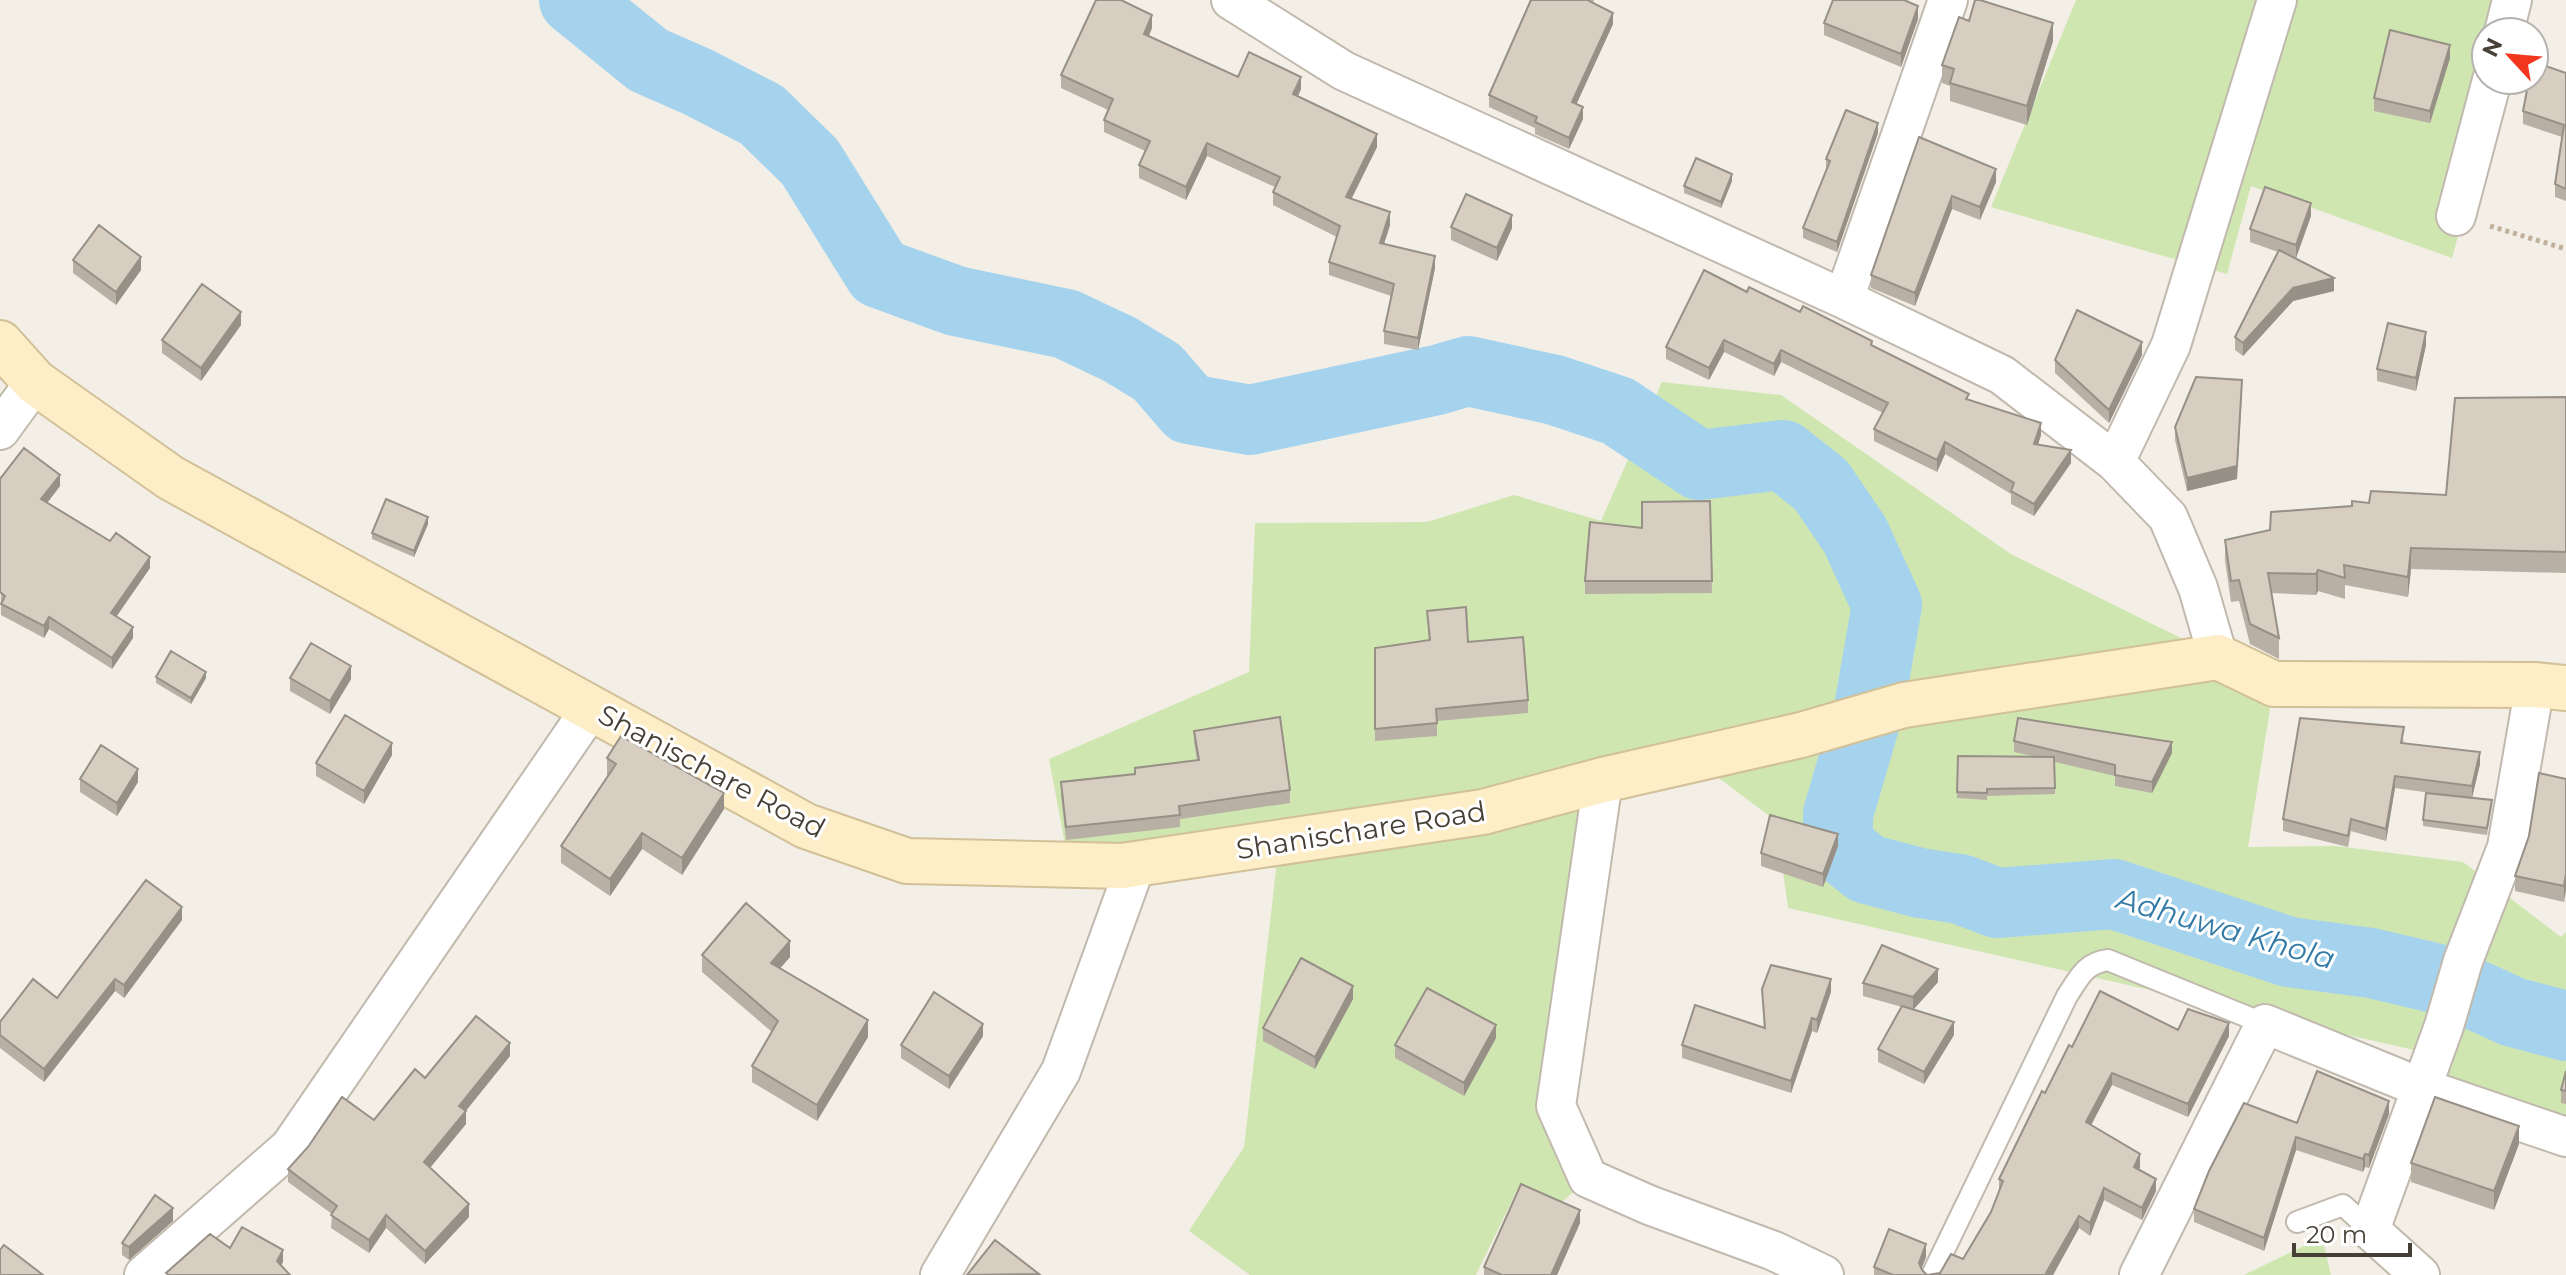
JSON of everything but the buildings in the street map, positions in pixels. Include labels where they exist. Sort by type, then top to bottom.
[{"type":"street","points":[[1231,0],[1344,71],[1844,299],[2002,375],[2115,462],[2168,517],[2198,588],[2218,657],[2274,684],[2550,687],[2507,847],[2463,961],[2444,1026],[2370,1230],[2420,1275]]},
{"type":"street","points":[[1844,299],[1948,0]]},
{"type":"street","points":[[2115,462],[2171,345],[2277,0]]},
{"type":"street","points":[[2456,216],[2488,96]]},
{"type":"street","name":"Shanischare Road","points":[[0,343],[35,382],[171,478],[806,826],[907,861],[1122,866],[1483,812],[1603,780],[1801,735],[1904,705],[2218,657]]},
{"type":"street","points":[[0,430],[35,382]]},
{"type":"street","points":[[144,1275],[290,1147],[592,707]]},
{"type":"street","points":[[1603,780],[1556,1106],[1588,1178],[1649,1205],[1774,1251],[1824,1275]]},
{"type":"street","points":[[940,1275],[1061,1071],[1136,864]]},
{"type":"street","points":[[2139,1275],[2265,1024],[2422,1088],[2566,1137]]},
{"type":"lane","points":[[1932,1275],[2067,996],[2085,968],[2095,961],[2108,960],[2265,1024]]},
{"type":"lane","points":[[2297,1222],[2343,1205],[2370,1230]]},
{"type":"path","points":[[2456,216],[2566,249]]},
{"type":"green space","points":[[2076,0],[2524,0],[2505,16],[2470,16],[2470,96],[2498,96],[2452,258],[2251,186],[2227,274],[1991,207]]},
{"type":"green space","points":[[1662,382],[1781,395],[2011,554],[2274,684],[2248,847],[2336,846],[2463,862],[2561,937],[2566,932],[2566,1137],[2422,1088],[2432,1054],[1788,908],[1776,821],[1708,770],[1603,780],[1556,1106],[1588,1178],[1557,1207],[1517,1190],[1476,1275],[1250,1275],[1189,1231],[1244,1147],[1279,844],[1065,844],[1049,759],[1249,672],[1255,523],[1427,522],[1514,495],[1601,521]]},
{"type":"green space","points":[[2322,1237],[2331,1275],[2244,1275]]},
{"type":"waterway","name":"Adhuwa Khola","points":[[574,0],[648,60],[762,115],[810,162],[879,273],[956,301],[1066,324],[1119,349],[1157,372],[1189,409],[1250,420],[1468,371],[1555,390],[1618,411],[1699,465],[1783,455],[1821,485],[1855,535],[1887,605],[1869,708],[1838,814],[1838,846],[1867,869],[1920,883],[1960,889],[1997,903],[2114,894],[2289,952],[2371,963],[2443,980],[2513,1012],[2566,1026]]}]
